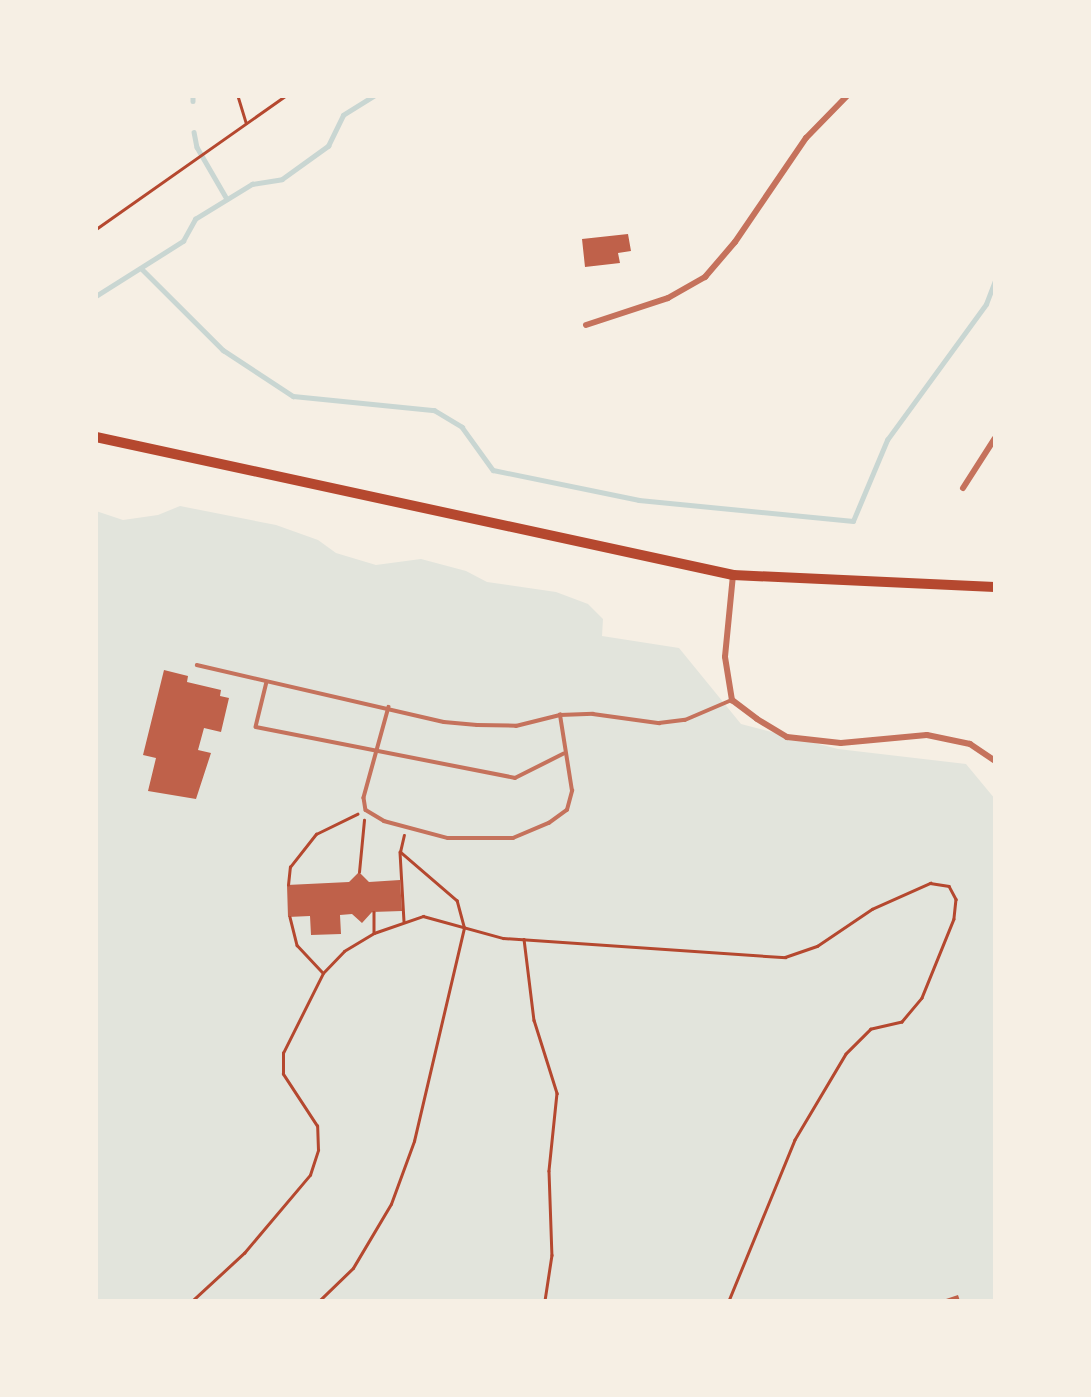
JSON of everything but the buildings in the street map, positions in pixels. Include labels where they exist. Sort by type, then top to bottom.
[{"type":"main road","points":[[96,437],[733,575],[995,587]]},
{"type":"street","points":[[586,325],[668,298],[705,277],[735,242],[806,138],[847,96]]},
{"type":"street","points":[[963,488],[995,438]]},
{"type":"street","points":[[733,575],[725,657],[732,700],[787,737],[841,743],[927,735],[970,744],[995,761]]},
{"type":"lane","points":[[197,665],[477,725],[516,726],[560,715],[593,713],[659,723],[685,720],[732,700]]},
{"type":"lane","points":[[267,682],[256,727],[379,748],[408,759],[515,778],[564,754]]},
{"type":"lane","points":[[389,707],[364,798],[366,810],[406,827],[449,838],[513,838],[549,823],[566,810],[572,791],[564,754],[560,715]]},
{"type":"path","points":[[238,96],[246,124]]},
{"type":"path","points":[[96,229],[285,96]]},
{"type":"path","points":[[359,872],[359,840],[366,810]]},
{"type":"path","points":[[288,885],[290,867],[316,834],[366,810]]},
{"type":"path","points":[[404,921],[400,852],[406,827]]},
{"type":"path","points":[[320,1301],[353,1268],[391,1204],[414,1141],[464,928],[457,901],[400,852]]},
{"type":"path","points":[[192,1301],[294,1198],[316,1162],[317,1126],[287,1083],[282,1063],[286,1041],[323,973],[344,951],[374,933],[423,916],[464,928],[524,939],[785,957],[817,946],[872,909],[930,883],[943,883],[954,892],[951,929],[922,998],[902,1022],[871,1029],[846,1054],[795,1140],[729,1301]]},
{"type":"path","points":[[374,912],[374,933]]},
{"type":"path","points":[[290,917],[297,945],[323,973]]},
{"type":"path","points":[[524,939],[534,1020],[557,1093],[549,1171],[552,1255],[545,1301]]},
{"type":"shaded area","points":[[180,506],[276,525],[318,540],[336,553],[376,565],[421,559],[466,571],[487,582],[556,592],[588,604],[603,619],[602,636],[679,648],[741,724],[838,749],[966,764],[995,799],[995,1301],[96,1301],[96,511],[123,520],[158,515]]},
{"type":"waterway","points":[[193,96],[193,101]]},
{"type":"waterway","points":[[96,296],[183,241],[195,219],[252,184],[282,179],[328,146],[343,115],[374,96]]},
{"type":"waterway","points":[[194,132],[197,147],[227,199]]},
{"type":"waterway","points":[[142,269],[223,350],[293,396],[434,410],[462,427],[493,470],[639,500],[853,521],[887,440],[986,304],[995,281]]}]
